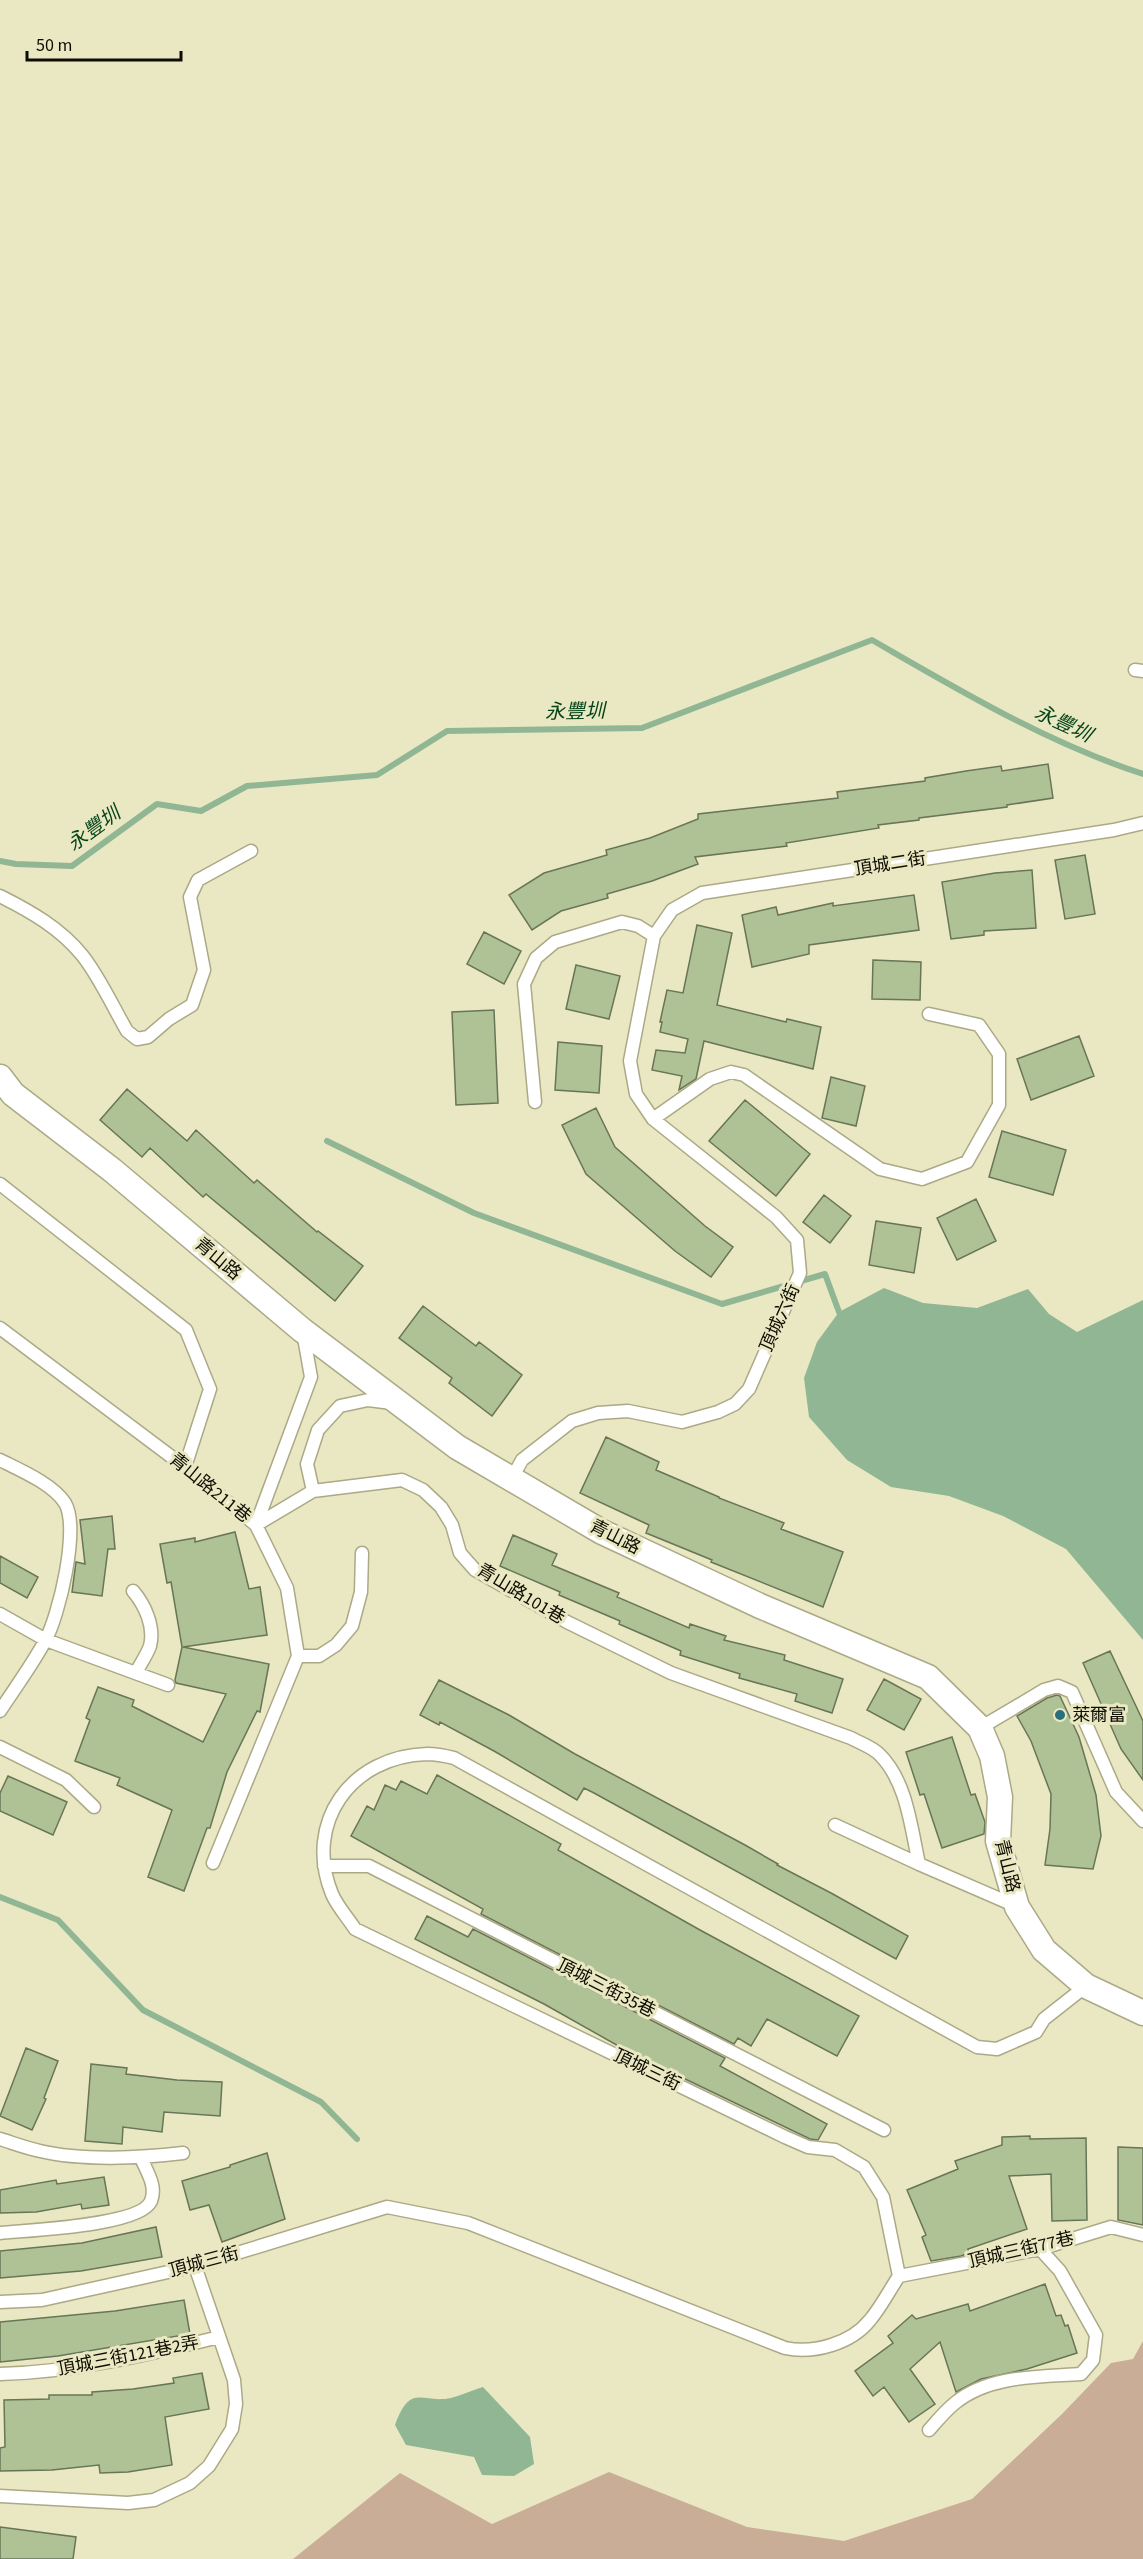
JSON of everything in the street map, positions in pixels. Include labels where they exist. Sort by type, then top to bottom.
[{"type":"street","name":"青山路","points":[[0,1077],[13,1094],[112,1170],[302,1330],[457,1448],[602,1532],[760,1606],[928,1677],[980,1728],[992,1756],[1000,1797],[998,1841],[1017,1907],[1044,1950],[1086,1986],[1143,2013]]},
{"type":"lane","name":"頂城二街","points":[[654,936],[672,910],[702,893],[1114,830],[1143,823]]},
{"type":"lane","points":[[0,896],[37,915],[83,955],[127,1031],[137,1039],[148,1037],[169,1019],[192,1005],[204,970],[199,933],[190,897],[198,880],[251,851]]},
{"type":"lane","points":[[535,1102],[524,984],[536,958],[555,942],[622,922],[638,926],[654,936]]},
{"type":"lane","name":"頂城六街","points":[[511,1480],[522,1460],[572,1421],[598,1413],[628,1411],[682,1422],[718,1412],[735,1404],[749,1389],[800,1273],[796,1240],[776,1217],[653,1119],[636,1094],[630,1061],[654,936]]},
{"type":"lane","points":[[653,1119],[710,1079],[731,1072],[744,1075],[880,1169],[922,1179],[967,1162],[999,1105],[999,1054],[979,1025],[929,1014]]},
{"type":"lane","points":[[0,1184],[186,1330],[210,1389],[185,1467]]},
{"type":"lane","name":"青山路211巷","points":[[0,1328],[185,1467],[256,1525],[311,1377],[302,1330]]},
{"type":"lane","points":[[314,1491],[306,1464],[318,1430],[340,1406],[368,1400],[399,1404]]},
{"type":"lane","points":[[0,1460],[43,1483],[65,1503],[71,1534],[64,1582],[46,1640],[0,1711]]},
{"type":"lane","name":"青山路101巷","points":[[256,1525],[314,1491],[402,1480],[423,1490],[435,1501],[452,1525],[460,1553],[475,1570],[567,1622],[671,1673],[851,1738],[877,1752],[891,1767],[905,1803],[919,1864]]},
{"type":"lane","points":[[213,1863],[298,1656],[287,1588],[256,1525]]},
{"type":"lane","points":[[298,1656],[319,1656],[336,1645],[352,1626],[362,1592],[362,1553]]},
{"type":"lane","points":[[133,1591],[144,1604],[149,1623],[150,1645],[136,1673]]},
{"type":"lane","points":[[0,1614],[46,1640],[168,1685]]},
{"type":"lane","points":[[980,1728],[1044,1690],[1058,1686],[1072,1692],[1116,1792],[1143,1821]]},
{"type":"lane","points":[[0,1747],[66,1780],[94,1807]]},
{"type":"lane","name":"頂城三街","points":[[0,2302],[42,2300],[195,2266],[387,2207],[468,2223],[784,2348],[799,2351],[817,2349],[850,2336],[869,2322],[898,2276],[883,2197],[864,2167],[835,2150],[808,2147],[785,2138],[355,1929],[332,1896],[324,1866],[323,1837],[342,1794],[359,1777],[383,1764],[402,1758],[428,1754],[454,1758],[977,2047],[997,2049],[1036,2032],[1044,2019],[1086,1986]]},
{"type":"lane","points":[[835,1825],[1017,1907]]},
{"type":"lane","name":"頂城三街35巷","points":[[324,1866],[369,1866],[884,2130]]},
{"type":"lane","points":[[0,2139],[41,2152],[141,2158],[183,2153]]},
{"type":"lane","points":[[0,2233],[90,2225],[141,2212],[150,2204],[154,2188],[141,2158]]},
{"type":"lane","name":"頂城三街77巷","points":[[898,2276],[1040,2248],[1111,2227],[1143,2235]]},
{"type":"lane","points":[[929,2430],[956,2402],[991,2384],[1030,2377],[1081,2374],[1093,2360],[1096,2336],[1060,2271],[1040,2248]]},
{"type":"lane","points":[[0,2496],[128,2503],[154,2500],[190,2483],[209,2466],[232,2429],[236,2404],[234,2380],[195,2266]]},
{"type":"lane","name":"頂城三街121巷2弄","points":[[0,2374],[39,2373],[122,2361],[219,2337]]},
{"type":"shaded area","points":[[884,1288],[923,1303],[977,1308],[1028,1289],[1049,1314],[1077,1332],[1143,1300],[1143,1640],[1066,1549],[1003,1516],[949,1496],[891,1487],[847,1460],[809,1417],[804,1378],[817,1342],[839,1312]]},
{"type":"shaded area","points":[[1143,2341],[1143,2559],[293,2559],[400,2473],[492,2524],[609,2472],[747,2527],[844,2541],[972,2499],[1062,2414],[1111,2363],[1133,2359]]},
{"type":"shaded area","points":[[483,2387],[530,2437],[534,2464],[514,2476],[482,2475],[474,2457],[406,2445],[395,2425],[406,2403],[418,2398],[451,2398]]},
{"type":"building","points":[[1048,764],[1053,798],[1007,805],[1007,807],[878,825],[879,828],[786,843],[787,846],[695,857],[698,864],[607,894],[608,898],[561,911],[532,930],[509,895],[544,873],[607,855],[606,850],[650,838],[698,819],[698,814],[838,798],[837,792],[925,781],[925,778],[1001,766],[1002,771]]},
{"type":"building","points":[[1085,855],[1095,914],[1065,919],[1055,860]]},
{"type":"building","points":[[1032,870],[1036,928],[984,931],[984,935],[951,939],[942,882],[995,873]]},
{"type":"building","points":[[914,895],[919,930],[809,945],[809,954],[752,967],[742,915],[776,907],[778,915],[833,903],[833,906]]},
{"type":"building","points":[[697,925],[732,933],[717,1005],[786,1022],[787,1019],[821,1027],[813,1069],[704,1041],[696,1079],[679,1090],[682,1076],[652,1070],[656,1050],[685,1053],[688,1039],[660,1032],[662,1022],[660,1022],[667,990],[683,993]]},
{"type":"building","points":[[484,932],[521,951],[504,984],[467,964]]},
{"type":"building","points":[[873,960],[921,962],[920,1000],[872,999]]},
{"type":"building","points":[[576,965],[620,976],[609,1019],[566,1009]]},
{"type":"building","points":[[494,1010],[498,1103],[456,1105],[452,1012]]},
{"type":"building","points":[[1079,1036],[1094,1076],[1031,1100],[1017,1059]]},
{"type":"building","points":[[558,1042],[602,1046],[599,1093],[555,1090]]},
{"type":"building","points":[[831,1077],[865,1086],[856,1126],[822,1118]]},
{"type":"building","points":[[127,1089],[187,1141],[196,1130],[254,1183],[257,1180],[317,1232],[363,1266],[335,1301],[206,1194],[203,1197],[150,1148],[142,1157],[100,1120]]},
{"type":"building","points":[[745,1100],[810,1154],[776,1196],[709,1141]]},
{"type":"building","points":[[596,1108],[615,1147],[705,1226],[733,1247],[711,1277],[675,1251],[586,1174],[562,1125]]},
{"type":"building","points":[[1002,1131],[1066,1150],[1053,1195],[989,1177]]},
{"type":"building","points":[[824,1195],[851,1216],[830,1243],[803,1222]]},
{"type":"building","points":[[976,1199],[996,1241],[957,1260],[937,1218]]},
{"type":"building","points":[[876,1221],[921,1228],[914,1273],[869,1265]]},
{"type":"building","points":[[423,1306],[476,1346],[479,1342],[522,1375],[492,1416],[449,1383],[452,1378],[399,1338]]},
{"type":"building","points":[[606,1437],[659,1462],[656,1470],[784,1523],[781,1529],[843,1552],[823,1607],[646,1533],[649,1525],[580,1493]]},
{"type":"building","points":[[112,1516],[115,1549],[108,1549],[102,1596],[72,1592],[76,1562],[85,1564],[80,1520]]},
{"type":"building","points":[[235,1532],[249,1589],[260,1587],[267,1635],[183,1647],[269,1664],[260,1712],[257,1711],[227,1772],[210,1828],[207,1828],[184,1891],[148,1877],[172,1810],[117,1785],[120,1778],[75,1761],[90,1720],[86,1718],[98,1687],[134,1700],[132,1706],[203,1742],[226,1694],[176,1683],[182,1647],[171,1582],[167,1583],[160,1544],[195,1538],[195,1542]]},
{"type":"building","points":[[513,1535],[557,1554],[552,1565],[619,1593],[617,1597],[689,1628],[690,1624],[726,1636],[724,1640],[785,1655],[784,1660],[843,1679],[832,1713],[795,1701],[797,1694],[739,1678],[740,1674],[680,1655],[681,1651],[619,1624],[620,1621],[559,1595],[560,1592],[500,1566]]},
{"type":"building","points":[[0,1556],[38,1577],[27,1598],[0,1583]]},
{"type":"building","points":[[1110,1651],[1143,1721],[1143,1780],[1121,1749],[1083,1663]]},
{"type":"building","points":[[884,1679],[921,1699],[904,1730],[867,1710]]},
{"type":"building","points":[[439,1680],[509,1715],[575,1754],[908,1936],[896,1959],[594,1793],[584,1788],[577,1800],[494,1751],[440,1722],[439,1725],[420,1715]]},
{"type":"building","points":[[1060,1696],[1079,1737],[1096,1795],[1101,1836],[1093,1869],[1045,1865],[1050,1829],[1051,1794],[1031,1741],[1017,1716],[1047,1698]]},
{"type":"building","points":[[952,1737],[971,1795],[975,1794],[985,1822],[984,1834],[942,1848],[924,1794],[920,1795],[906,1752]]},
{"type":"building","points":[[437,1775],[561,1844],[558,1850],[859,2016],[837,2056],[767,2019],[751,2046],[738,2038],[734,2044],[481,1914],[483,1909],[351,1836],[367,1806],[374,1810],[385,1785],[396,1790],[401,1781],[427,1794]]},
{"type":"building","points":[[8,1776],[67,1802],[53,1835],[0,1811],[0,1793]]},
{"type":"building","points":[[427,1916],[468,1937],[473,1929],[725,2058],[720,2066],[827,2124],[818,2140],[810,2139],[629,2052],[544,2004],[415,1939]]},
{"type":"building","points":[[26,2048],[58,2061],[44,2098],[46,2099],[32,2130],[0,2116]]},
{"type":"building","points":[[91,2064],[127,2068],[126,2074],[222,2082],[220,2116],[164,2112],[162,2132],[123,2127],[122,2144],[85,2141]]},
{"type":"building","points":[[1030,2136],[1030,2139],[1086,2138],[1087,2220],[1052,2221],[1051,2174],[1009,2176],[1027,2229],[968,2249],[969,2253],[961,2256],[931,2261],[922,2237],[926,2235],[907,2190],[958,2169],[955,2161],[1002,2145],[1002,2137]]},
{"type":"building","points":[[1118,2147],[1143,2148],[1143,2225],[1118,2220]]},
{"type":"building","points":[[267,2153],[285,2219],[222,2242],[209,2205],[190,2210],[182,2181]]},
{"type":"building","points":[[104,2177],[109,2205],[82,2209],[81,2204],[36,2212],[0,2213],[0,2190],[56,2180],[57,2184]]},
{"type":"building","points":[[156,2227],[162,2257],[81,2271],[0,2278],[0,2251],[82,2243]]},
{"type":"building","points":[[1045,2284],[1056,2316],[1061,2315],[1065,2326],[1068,2325],[1077,2353],[1027,2369],[981,2379],[956,2392],[940,2342],[910,2369],[935,2404],[909,2422],[884,2387],[873,2396],[855,2371],[893,2343],[888,2336],[912,2315],[916,2319],[968,2304],[970,2311]]},
{"type":"building","points":[[184,2300],[190,2334],[58,2356],[0,2362],[0,2322],[115,2311]]},
{"type":"building","points":[[202,2373],[209,2409],[165,2417],[172,2465],[128,2472],[100,2473],[99,2465],[52,2470],[0,2471],[0,2448],[5,2447],[4,2400],[49,2399],[49,2395],[92,2395],[92,2392],[174,2383],[173,2378]]},
{"type":"building","points":[[0,2527],[76,2537],[73,2559],[0,2559]]},
{"type":"waterway","name":"永豐圳","points":[[0,861],[16,864],[72,866],[157,804],[201,811],[247,786],[377,775],[447,731],[642,728],[872,640],[1038,731],[1072,747],[1143,774]]},
{"type":"waterway","points":[[327,1141],[474,1213],[722,1304],[825,1274],[839,1312]]},
{"type":"waterway","points":[[0,1897],[58,1920],[143,2010],[321,2102],[357,2139]]},
{"type":"place","name":"萊爾富","points":[[1060,1715]]}]
